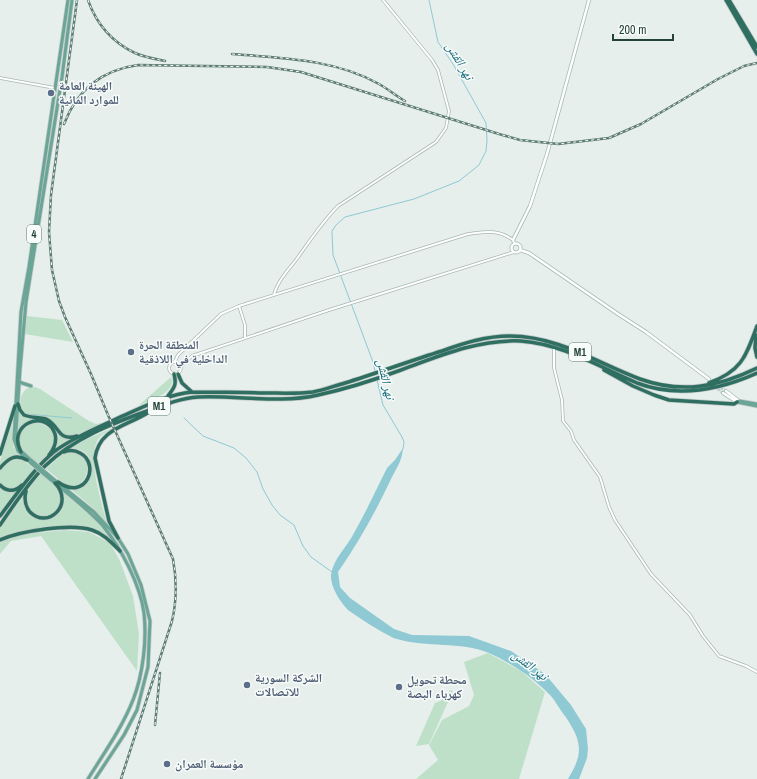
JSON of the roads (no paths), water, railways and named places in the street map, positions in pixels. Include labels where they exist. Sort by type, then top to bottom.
[{"type":"highway","points":[[726,0],[757,54]]},
{"type":"highway","points":[[729,0],[757,47]]},
{"type":"highway","points":[[757,327],[755,341],[757,357]]},
{"type":"highway","points":[[704,385],[729,375],[738,367],[747,353],[757,327]]},
{"type":"highway","name":"M1","points":[[0,516],[40,465],[55,452],[84,434],[167,397],[192,392],[313,392],[465,343],[510,336],[537,338],[558,343],[640,378],[655,383],[682,387],[722,383],[757,368]]},
{"type":"highway","name":"M1","points":[[0,525],[44,467],[58,455],[86,437],[128,418],[155,408],[195,397],[218,396],[286,399],[316,396],[360,384],[427,360],[484,344],[502,341],[538,343],[554,347],[638,383],[656,388],[677,391],[708,389],[725,386],[757,373]]},
{"type":"highway","points":[[580,357],[634,386],[669,400],[734,404],[738,402]]},
{"type":"highway","points":[[176,374],[182,383],[192,392]]},
{"type":"highway","points":[[167,397],[175,386],[176,374]]},
{"type":"highway","points":[[17,405],[24,415],[46,419],[61,435],[65,437],[71,438],[84,434]]},
{"type":"highway","points":[[0,454],[17,405]]},
{"type":"highway","points":[[118,538],[109,521],[96,458],[96,451],[98,445],[107,434],[155,408]]},
{"type":"highway","points":[[21,452],[18,444],[18,438],[23,427],[33,421],[39,421],[47,424],[54,433],[56,442],[53,450],[40,465]]},
{"type":"highway","points":[[56,483],[67,488],[76,488],[86,481],[89,477],[90,470],[87,459],[78,452],[67,451],[58,455]]},
{"type":"highway","points":[[0,468],[8,459],[12,457],[18,456],[26,460]]},
{"type":"highway","points":[[0,485],[6,489],[15,490],[30,477]]},
{"type":"highway","points":[[30,484],[26,494],[26,506],[34,515],[45,518],[55,514],[62,504],[63,498],[56,483]]},
{"type":"highway","points":[[0,540],[31,531],[82,528],[93,531],[105,537],[120,550]]},
{"type":"main road","name":"4","points":[[21,452],[16,439],[21,312],[56,89],[68,0]]},
{"type":"main road","name":"4","points":[[18,382],[26,302],[62,77],[72,0]]},
{"type":"main road","points":[[513,240],[530,206],[547,154],[589,0]]},
{"type":"main road","points":[[520,250],[520,246],[518,244],[514,244],[511,247],[514,252],[518,252],[520,250],[529,253],[646,332],[708,379]]},
{"type":"main road","points":[[18,382],[31,386]]},
{"type":"main road","points":[[724,392],[738,402],[757,405]]},
{"type":"main road","name":"4","points":[[17,405],[13,432],[15,445],[26,460],[31,462]]},
{"type":"main road","points":[[21,452],[93,516],[107,532],[120,550],[135,581],[144,613],[144,661],[134,699],[122,723],[88,779]]},
{"type":"main road","points":[[56,483],[94,512],[118,538],[128,554],[142,585],[150,621],[148,667],[137,710],[124,735],[95,779]]},
{"type":"street","points":[[274,295],[277,286],[293,263],[338,206],[436,142],[446,128],[450,111],[438,70],[432,60],[383,0]]},
{"type":"street","points":[[0,78],[56,89]]},
{"type":"street","points":[[514,244],[513,240],[505,234],[498,232],[468,234],[239,306],[221,314],[212,322],[178,355],[175,361],[170,364],[168,367],[169,371],[176,374],[192,356],[514,252]]},
{"type":"street","points":[[239,306],[245,325],[245,338]]},
{"type":"street","points":[[554,347],[554,368],[562,400],[563,421],[571,431],[574,440],[600,477],[609,507],[615,520],[652,574],[690,615],[703,636],[719,656],[746,666],[757,672]]},
{"type":"street","points":[[175,361],[180,364],[181,367]]},
{"type":"water","points":[[403,448],[402,457],[399,464],[379,503],[360,538],[338,572],[340,587],[350,598],[394,629],[412,635],[469,636],[511,651],[545,674],[571,705],[586,729],[588,749],[587,758],[579,779],[568,779],[577,762],[579,754],[578,740],[575,733],[551,696],[530,677],[506,661],[478,649],[408,642],[393,638],[348,610],[336,594],[331,579],[334,564],[351,538],[387,468],[395,460]]},
{"type":"waterway","name":"نهر القش","points":[[375,371],[333,255],[332,231],[345,217],[414,199],[459,181],[479,165],[486,151],[486,123],[453,64],[438,42],[429,0]]},
{"type":"waterway","name":"نهر القش","points":[[377,380],[383,405],[404,442],[403,449]]},
{"type":"waterway","points":[[26,414],[72,418]]},
{"type":"waterway","points":[[184,418],[203,436],[234,448],[246,458],[257,472],[263,489],[272,505],[280,515],[294,525],[303,546],[311,557],[332,572]]},
{"type":"tunnel","points":[[718,386],[726,391]]},
{"type":"tunnel","points":[[715,387],[723,393]]},
{"type":"railway","points":[[77,0],[51,195],[49,232],[52,270],[59,301],[65,317],[173,559],[176,583],[176,598],[172,621],[121,779]]},
{"type":"railway","points":[[88,0],[100,24],[119,43],[138,54],[165,61]]},
{"type":"railway","points":[[232,54],[307,61],[344,69],[379,84],[405,101]]},
{"type":"railway","points":[[64,124],[76,101],[92,84],[102,77],[125,68],[138,65],[267,67],[301,72],[520,140],[558,144],[609,138],[641,124],[718,79],[744,66],[757,63]]},
{"type":"railway","points":[[155,725],[160,673]]},
{"type":"place","name":"الهيئة العامة للموارد المائية","points":[[51,93]]},
{"type":"place","name":"المنطقة الحرة الداخلية في اللاذقية","points":[[131,352]]},
{"type":"place","name":"الشركة السورية للاتصالات","points":[[247,685]]},
{"type":"place","name":"محطة تحويل كهرباء البصة","points":[[399,687]]},
{"type":"place","name":"مؤسسة العمران","points":[[167,764]]}]
